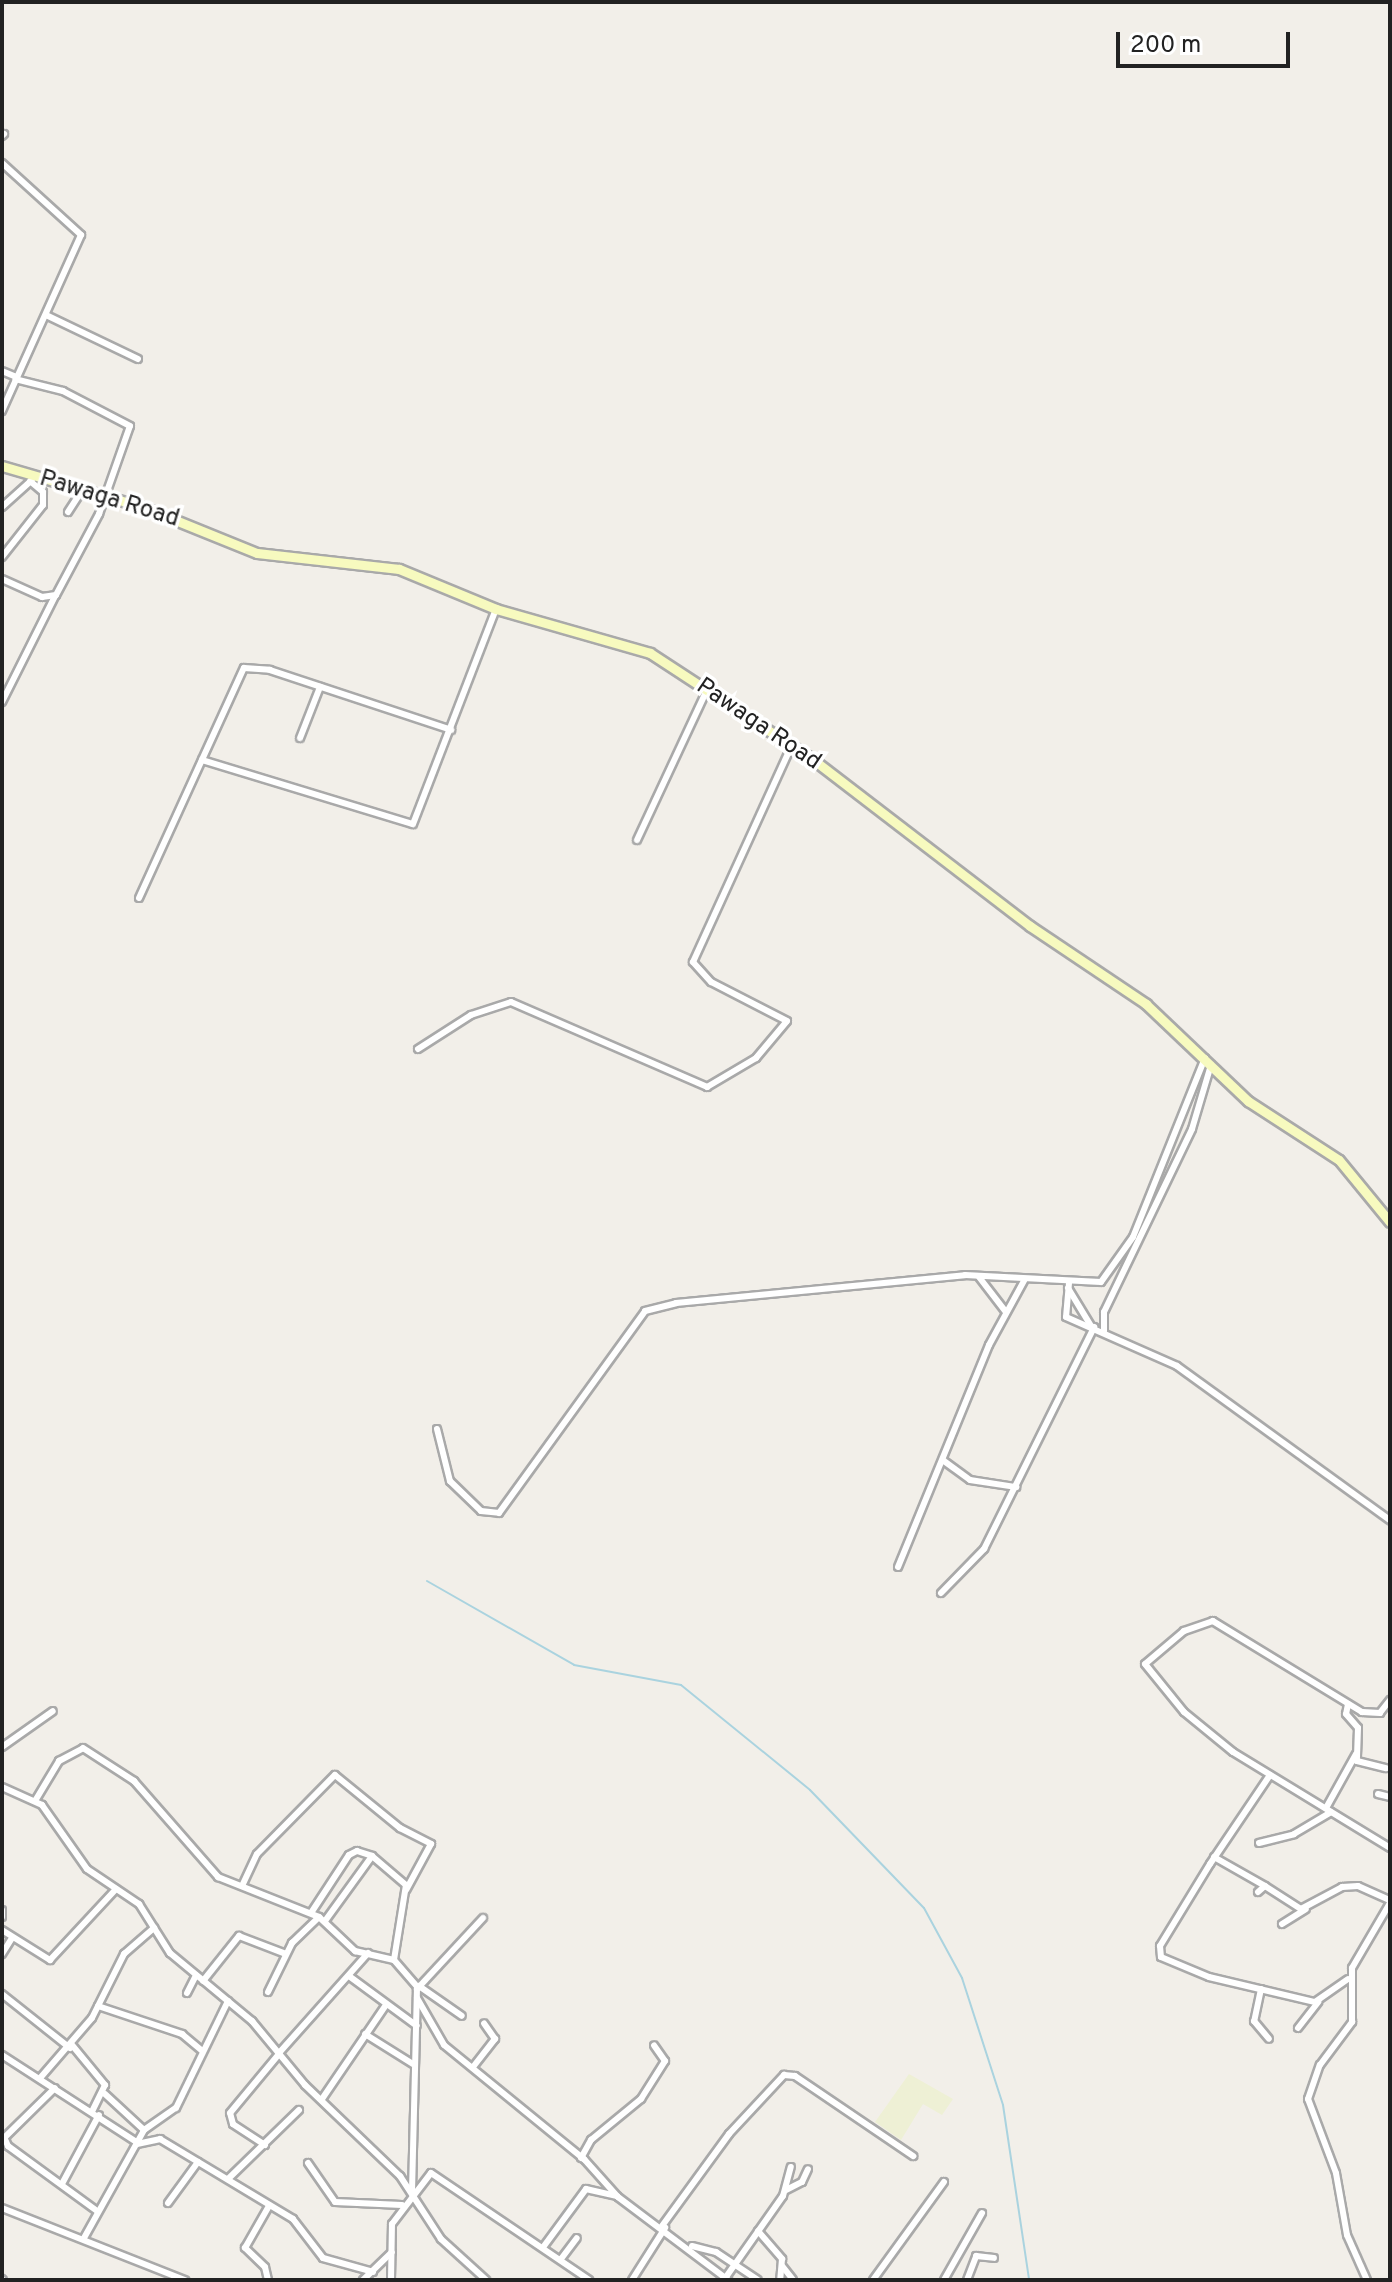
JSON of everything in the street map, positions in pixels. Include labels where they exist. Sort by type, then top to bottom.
[{"type":"main road","name":"Pawaga Road","points":[[2,466],[33,479],[283,559],[414,573],[496,609],[638,648],[792,745],[1030,926],[1146,1004],[1248,1101],[1339,1160],[1390,1222]]},
{"type":"street","points":[[2,163],[81,235],[2,411]]},
{"type":"street","points":[[46,315],[138,359]]},
{"type":"street","points":[[2,371],[63,391],[128,422],[126,453],[2,702]]},
{"type":"street","points":[[2,507],[33,479],[43,492],[43,505],[2,557]]},
{"type":"street","points":[[68,512],[81,492]]},
{"type":"street","points":[[2,579],[55,596]]},
{"type":"street","points":[[202,760],[409,825],[451,730],[496,609]]},
{"type":"street","points":[[139,898],[244,668],[320,687],[451,730]]},
{"type":"street","points":[[300,738],[320,687]]},
{"type":"street","points":[[637,840],[707,690]]},
{"type":"street","points":[[418,1049],[471,1015],[511,1002],[707,1087],[756,1058],[787,1021],[711,982],[693,962],[792,745]]},
{"type":"street","points":[[437,1429],[454,1487],[481,1511],[499,1513],[645,1311],[676,1303],[977,1275],[1068,1286],[1101,1282],[1117,1267],[1208,1062]]},
{"type":"street","points":[[1104,1331],[1104,1312],[1188,1139],[1208,1062]]},
{"type":"street","points":[[977,1275],[1006,1312]]},
{"type":"street","points":[[898,1567],[1006,1312],[1025,1279]]},
{"type":"street","points":[[1068,1286],[1092,1327]]},
{"type":"street","points":[[1068,1286],[1066,1317],[1104,1331],[1213,1389],[1390,1520]]},
{"type":"street","points":[[941,1593],[984,1549],[1092,1327]]},
{"type":"street","points":[[944,1461],[970,1480],[1016,1487]]},
{"type":"street","points":[[1390,1700],[1376,1714],[1348,1704],[1213,1621],[1197,1623],[1148,1659],[1148,1674],[1184,1712],[1270,1775],[1390,1848]]},
{"type":"street","points":[[1348,1704],[1346,1714],[1358,1728],[1356,1754],[1359,1764],[1386,1768]]},
{"type":"street","points":[[2,1747],[53,1711]]},
{"type":"street","points":[[35,1801],[59,1761],[80,1747],[134,1781],[218,1877],[311,1913],[322,1919],[348,1946],[394,1960],[418,1987],[462,2016]]},
{"type":"street","points":[[1259,1843],[1294,1834],[1328,1810],[1356,1754]]},
{"type":"street","points":[[242,1886],[257,1854],[335,1775],[400,1828],[431,1844],[406,1890],[394,1960]]},
{"type":"street","points":[[1270,1775],[1214,1857],[1160,1946],[1161,1957],[1261,1989],[1318,2002]]},
{"type":"street","points":[[2,1787],[35,1801],[87,1869],[139,1904],[154,1928],[196,1975],[228,2001],[412,2192],[441,2239],[486,2280]]},
{"type":"street","points":[[1378,1794],[1390,1797]]},
{"type":"street","points":[[311,1913],[349,1855],[372,1856],[406,1890]]},
{"type":"street","points":[[268,1992],[286,1954],[322,1919],[372,1856]]},
{"type":"street","points":[[1214,1857],[1306,1909]]},
{"type":"street","points":[[1258,1892],[1265,1886]]},
{"type":"street","points":[[1282,1924],[1342,1887],[1358,1886],[1390,1902],[1388,1912],[1348,1979],[1318,2002],[1298,2028]]},
{"type":"street","points":[[2,1930],[50,1960],[116,1889]]},
{"type":"street","points":[[2,1910],[2,1917]]},
{"type":"street","points":[[412,2192],[413,2064],[418,1987],[483,1918]]},
{"type":"street","points":[[41,2077],[71,2047],[98,2006],[121,1958],[154,1928]]},
{"type":"street","points":[[203,1981],[239,1936],[286,1954]]},
{"type":"street","points":[[2,1954],[12,1938]]},
{"type":"street","points":[[265,2145],[233,2124],[230,2113],[368,1953]]},
{"type":"street","points":[[187,1993],[196,1975]]},
{"type":"street","points":[[349,1976],[417,2026]]},
{"type":"street","points":[[1348,1979],[1352,2022],[1320,2065],[1308,2099],[1336,2173],[1347,2235],[1367,2280]]},
{"type":"street","points":[[1261,1989],[1254,2021],[1269,2039]]},
{"type":"street","points":[[2,1994],[91,2061],[105,2094],[144,2130]]},
{"type":"street","points":[[417,1998],[442,2043],[581,2158],[618,2197],[689,2245],[727,2279],[786,2190],[791,2167]]},
{"type":"street","points":[[84,2238],[144,2130],[176,2108],[201,2050],[228,2001]]},
{"type":"street","points":[[322,2099],[386,2005]]},
{"type":"street","points":[[98,2006],[182,2034],[201,2050]]},
{"type":"street","points":[[473,2067],[495,2039],[484,2023]]},
{"type":"street","points":[[365,2034],[413,2064]]},
{"type":"street","points":[[581,2158],[591,2140],[641,2099],[665,2061],[654,2045]]},
{"type":"street","points":[[2,2055],[96,2113],[101,2124],[137,2143],[160,2139],[293,2219],[323,2258],[373,2272]]},
{"type":"street","points":[[632,2280],[664,2227],[729,2134],[784,2075],[795,2076],[913,2156]]},
{"type":"street","points":[[55,2088],[3,2138],[8,2146],[63,2182],[97,2211]]},
{"type":"street","points":[[63,2182],[105,2094]]},
{"type":"street","points":[[228,2179],[299,2110]]},
{"type":"street","points":[[168,2203],[198,2162]]},
{"type":"street","points":[[308,2163],[335,2202],[402,2205]]},
{"type":"street","points":[[786,2190],[802,2182],[808,2169]]},
{"type":"street","points":[[391,2280],[392,2224],[402,2205],[431,2173],[544,2246],[589,2280]]},
{"type":"street","points":[[873,2280],[944,2182]]},
{"type":"street","points":[[544,2246],[586,2189],[618,2197]]},
{"type":"street","points":[[268,2280],[265,2267],[245,2248],[269,2206]]},
{"type":"street","points":[[2,2208],[185,2280]]},
{"type":"street","points":[[944,2280],[982,2213]]},
{"type":"street","points":[[758,2231],[793,2280]]},
{"type":"street","points":[[561,2259],[577,2238]]},
{"type":"street","points":[[689,2245],[738,2264],[758,2280]]},
{"type":"street","points":[[363,2280],[392,2252]]},
{"type":"street","points":[[967,2280],[976,2256],[994,2258]]},
{"type":"street","points":[[780,2280],[783,2266]]},
{"type":"green space","points":[[909,2074],[953,2099],[942,2115],[923,2104],[901,2140],[875,2122]]},
{"type":"waterway","points":[[427,1581],[574,1665],[681,1685],[810,1790],[924,1908],[962,1978],[1003,2105],[1029,2280]]}]
